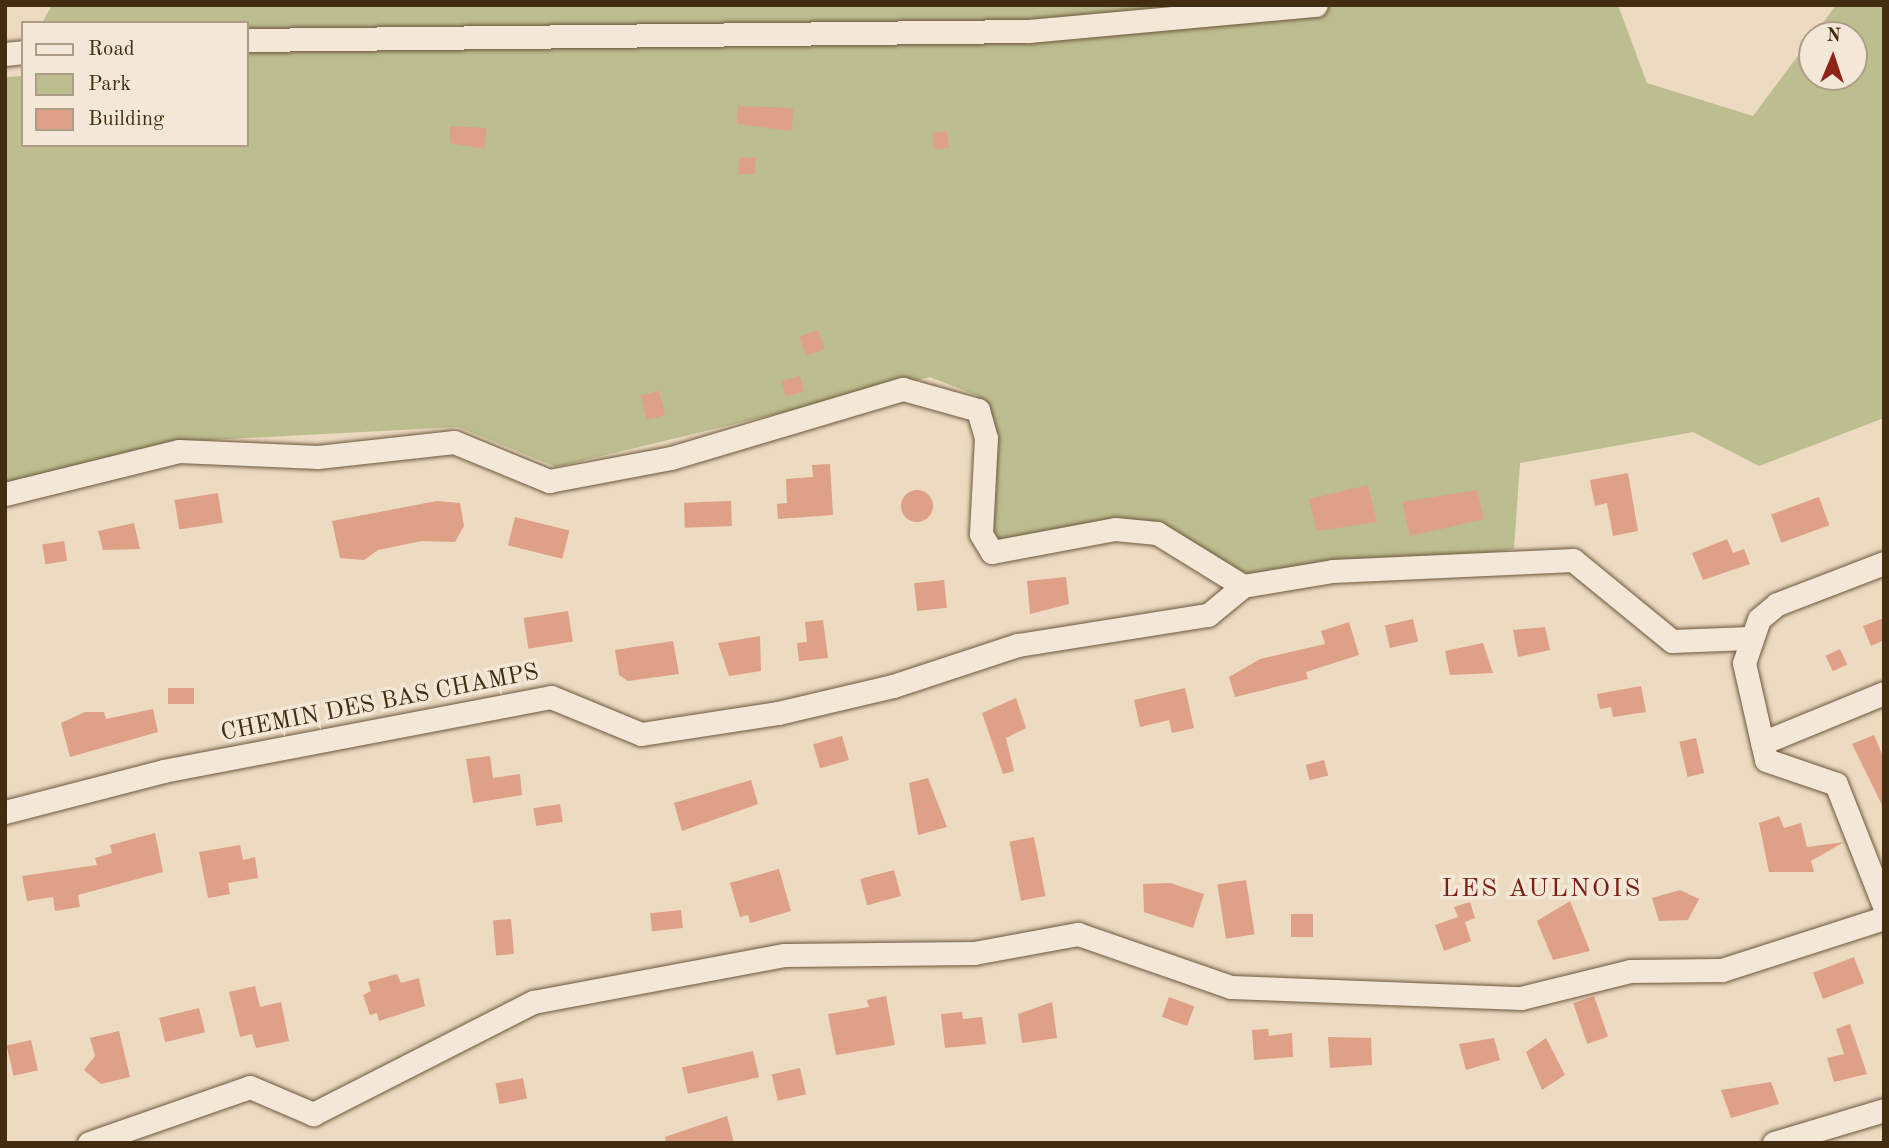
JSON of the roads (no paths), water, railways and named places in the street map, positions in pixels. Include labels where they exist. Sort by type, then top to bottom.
[{"type":"street","points":[[248,40],[1029,31],[1316,5]]},
{"type":"street","points":[[5,494],[179,451],[318,457],[454,442],[549,481],[671,458],[903,389],[978,410],[986,438],[981,534],[992,552],[1115,529],[1157,533],[1243,586],[1333,571],[1573,560],[1672,641],[1749,638]]},
{"type":"street","points":[[1884,563],[1777,604],[1749,638],[1744,663],[1766,760],[1836,784],[1884,906]]},
{"type":"street","name":"CHEMIN DES BAS CHAMPS","points":[[5,812],[163,771],[551,696],[642,734],[778,713],[893,686],[1018,645],[1208,615],[1243,586]]},
{"type":"street","points":[[1762,743],[1884,693]]},
{"type":"street","points":[[89,1143],[250,1087],[313,1114],[533,1002],[785,955],[974,953],[1078,934],[1231,987],[1521,998],[1630,971],[1722,970],[1884,918]]},
{"type":"street","points":[[1774,1143],[1884,1110]]},
{"type":"district","name":"LES AULNOIS","points":[[1542,890]]}]
